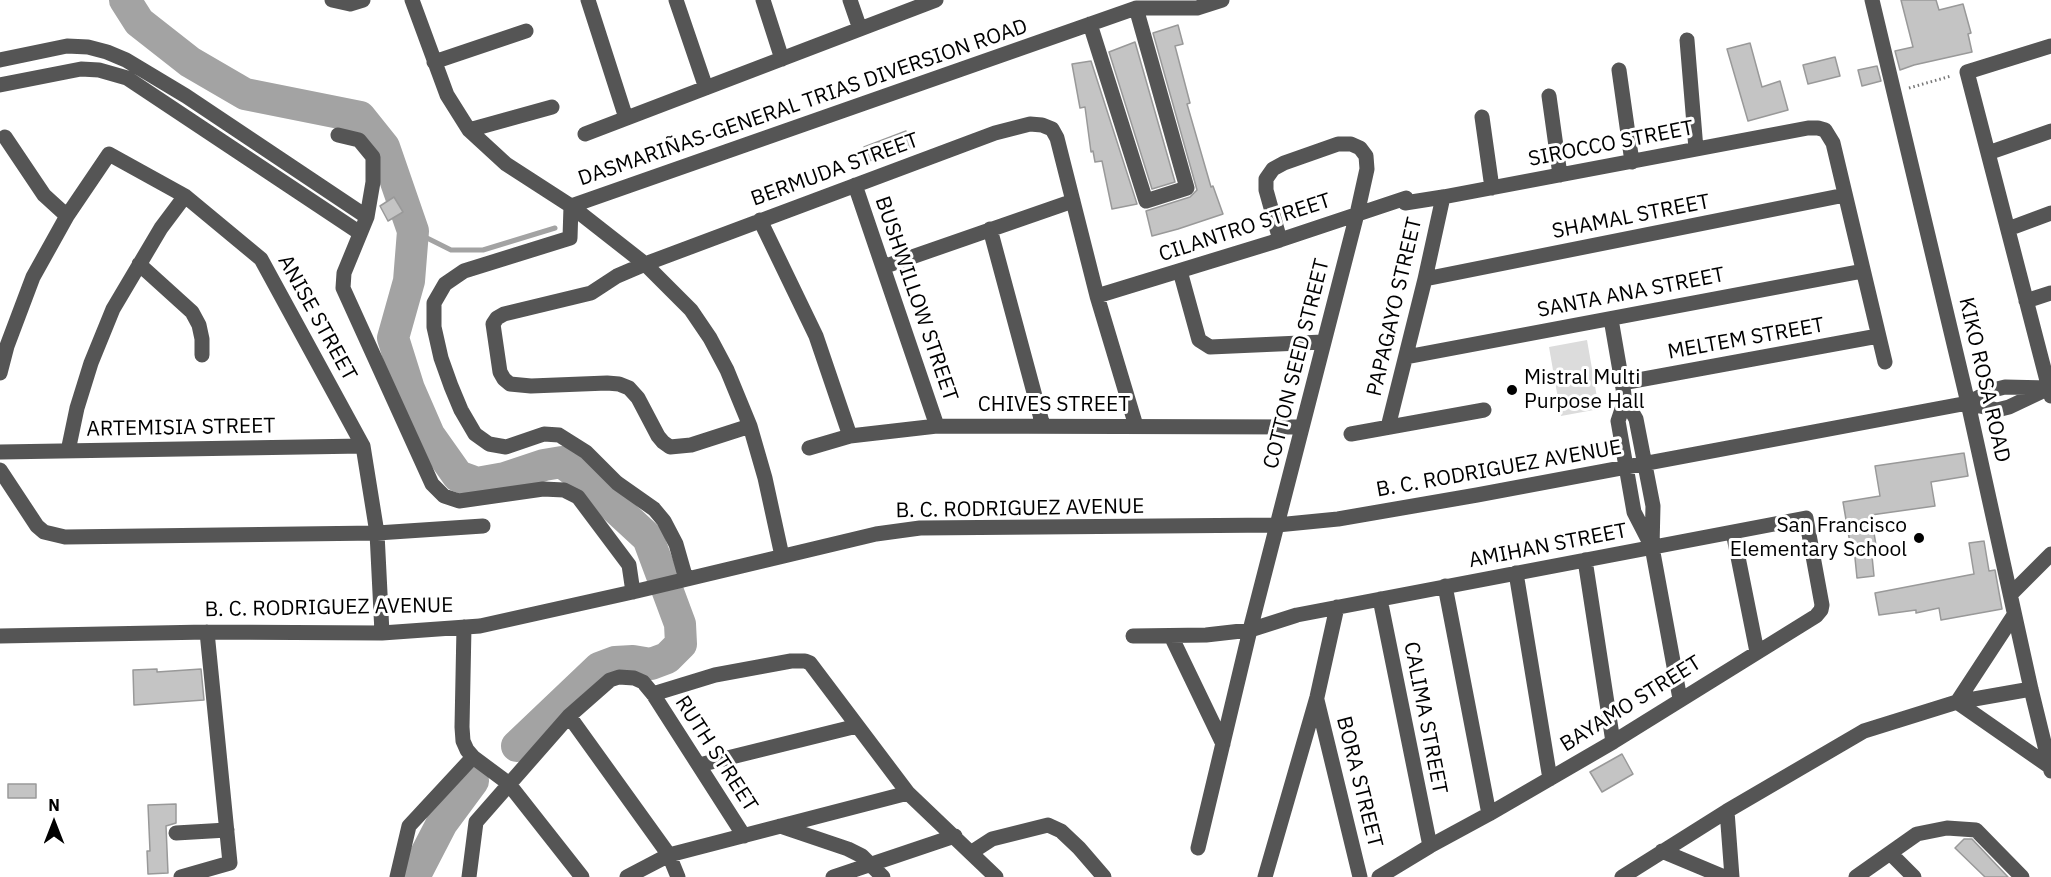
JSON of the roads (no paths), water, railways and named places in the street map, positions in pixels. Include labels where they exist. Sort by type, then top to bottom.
[{"type":"street","points":[[332,0],[350,4],[363,0]]},
{"type":"street","points":[[412,0],[447,95],[469,130],[492,153],[571,206],[645,264],[691,310],[710,338],[727,370],[750,426],[765,478],[782,556]]},
{"type":"street","points":[[588,0],[626,118]]},
{"type":"street","points":[[676,0],[706,88]]},
{"type":"street","points":[[763,0],[782,59]]},
{"type":"street","points":[[850,0],[860,29]]},
{"type":"street","points":[[585,134],[936,0]]},
{"type":"street","name":"DASMARIÑAS-GENERAL TRIAS DIVERSION ROAD","points":[[571,206],[1136,8],[1197,8],[1222,0]]},
{"type":"street","name":"KIKO ROSA ROAD","points":[[1872,0],[1968,403],[2050,768]]},
{"type":"street","points":[[1090,24],[1146,201],[1187,188],[1136,8]]},
{"type":"street","points":[[434,62],[526,31]]},
{"type":"street","points":[[1687,40],[1696,149]]},
{"type":"street","points":[[0,60],[67,46],[88,47],[126,60],[186,96],[367,217]]},
{"type":"street","points":[[2050,390],[1967,72],[2051,46]]},
{"type":"street","points":[[0,85],[81,69],[99,70],[127,78],[360,233]]},
{"type":"street","points":[[1619,70],[1632,162]]},
{"type":"street","points":[[1549,96],[1560,175]]},
{"type":"street","points":[[469,130],[552,107]]},
{"type":"street","points":[[1482,117],[1492,188]]},
{"type":"street","name":"BERMUDA STREET","points":[[750,426],[691,445],[670,447],[658,436],[638,398],[629,388],[619,384],[519,386],[510,384],[500,372],[493,324],[497,318],[512,311],[591,292],[617,276],[645,264],[995,133],[1030,124],[1042,124],[1052,129],[1057,138],[1073,201]]},
{"type":"street","name":"SIROCCO STREET","points":[[1405,200],[1443,197],[1808,128],[1825,130],[1833,143],[1845,195]]},
{"type":"street","points":[[1988,153],[2051,131]]},
{"type":"street","points":[[338,135],[359,140],[373,157],[373,182],[367,217],[344,273],[344,288],[432,484],[444,496],[459,501],[543,489],[564,490],[578,497],[629,565],[635,591]]},
{"type":"street","points":[[6,137],[44,195],[67,216]]},
{"type":"street","name":"COTTON SEED STREET","points":[[1198,848],[1250,630],[1357,214],[1367,169],[1366,156],[1360,148],[1351,144],[1338,144],[1273,169],[1266,179],[1268,203],[1280,240]]},
{"type":"street","name":"ANISE STREET","points":[[0,373],[7,346],[33,278],[67,216],[109,154],[185,196],[261,259],[363,446],[377,533],[382,633]]},
{"type":"street","name":"BUSHWILLOW STREET","points":[[855,185],[937,426]]},
{"type":"street","points":[[1845,195],[1884,362]]},
{"type":"street","name":"SHAMAL STREET","points":[[1425,279],[1845,195]]},
{"type":"street","points":[[68,451],[77,408],[91,363],[113,309],[161,228],[185,196]]},
{"type":"street","name":"PAPAGAYO STREET","points":[[1388,427],[1443,197]]},
{"type":"street","name":"CILANTRO STREET","points":[[1097,296],[1405,200]]},
{"type":"street","points":[[883,267],[1073,201],[1097,296],[1136,426]]},
{"type":"street","points":[[571,206],[570,238],[464,271],[445,284],[434,303],[434,327],[441,358],[461,410],[475,434],[489,444],[506,447],[544,434],[559,435],[586,452],[617,483],[654,509],[664,521],[675,544],[683,580]]},
{"type":"street","points":[[2008,229],[2051,213]]},
{"type":"street","points":[[760,220],[816,336],[850,436]]},
{"type":"street","points":[[990,230],[1043,426]]},
{"type":"street","points":[[139,264],[192,312],[199,325],[202,355]]},
{"type":"street","points":[[1179,271],[1199,340],[1210,347],[1323,342]]},
{"type":"street","name":"SANTA ANA STREET","points":[[1406,357],[1863,271]]},
{"type":"street","points":[[2026,301],[2051,292]]},
{"type":"street","points":[[1611,318],[1625,400],[1636,418],[1653,506],[1652,547],[1680,699]]},
{"type":"street","name":"MELTEM STREET","points":[[1622,383],[1878,336]]},
{"type":"street","name":"B. C. RODRIGUEZ AVENUE","points":[[0,636],[207,632],[382,633],[480,626],[876,534],[920,528],[1277,525],[1338,519],[1968,403],[1993,390],[2005,387],[2050,390]]},
{"type":"street","points":[[1625,400],[1618,421],[1634,512],[1652,547]]},
{"type":"street","points":[[1351,434],[1484,410]]},
{"type":"street","name":"CHIVES STREET","points":[[809,448],[850,436],[937,426],[1302,427]]},
{"type":"street","name":"ARTEMISIA STREET","points":[[0,452],[363,446]]},
{"type":"street","points":[[0,470],[37,526],[44,532],[65,537],[377,533],[483,526]]},
{"type":"street","name":"AMIHAN STREET","points":[[1133,636],[1206,635],[1250,630],[1297,615],[1806,518]]},
{"type":"street","name":"BAYAMO STREET","points":[[1379,877],[1551,779],[1809,621],[1821,610],[1821,598],[1806,518]]},
{"type":"street","points":[[1733,532],[1756,652]]},
{"type":"street","points":[[2011,594],[2051,554]]},
{"type":"street","points":[[1585,560],[1613,742]]},
{"type":"street","points":[[1516,573],[1551,779]]},
{"type":"street","points":[[1445,586],[1489,814]]},
{"type":"street","name":"CALIMA STREET","points":[[1380,599],[1430,846]]},
{"type":"street","points":[[1265,877],[1317,697],[1337,607]]},
{"type":"street","points":[[1957,702],[2014,615]]},
{"type":"street","points":[[464,627],[462,727],[463,741],[467,750],[508,783],[582,877]]},
{"type":"street","points":[[181,877],[230,863],[207,632]]},
{"type":"street","points":[[1171,636],[1223,744]]},
{"type":"street","points":[[469,877],[476,822],[569,716],[610,680],[619,677],[634,678],[643,682],[653,694],[715,675],[791,661],[805,661],[814,669],[908,793],[996,877]]},
{"type":"street","points":[[1622,877],[1727,811],[1864,731],[1957,702],[2031,689]]},
{"type":"street","name":"RUTH STREET","points":[[653,694],[744,836]]},
{"type":"street","name":"BORA STREET","points":[[1317,697],[1360,877]]},
{"type":"street","points":[[1957,702],[2050,768]]},
{"type":"street","points":[[569,716],[669,855],[678,877]]},
{"type":"street","points":[[699,765],[857,726]]},
{"type":"street","points":[[397,877],[409,826],[473,757]]},
{"type":"street","points":[[627,877],[669,855],[908,793]]},
{"type":"street","points":[[1727,811],[1731,877]]},
{"type":"street","points":[[972,852],[992,839],[1048,825],[1060,831],[1079,848],[1104,877]]},
{"type":"street","points":[[780,826],[848,849],[862,856],[883,877]]},
{"type":"street","points":[[1856,877],[1917,834],[1947,828],[1976,830],[2022,877]]},
{"type":"street","points":[[176,833],[227,830]]},
{"type":"street","points":[[833,877],[955,836]]},
{"type":"street","points":[[1662,851],[1724,877]]},
{"type":"street","points":[[1890,853],[1914,877]]},
{"type":"waterway","points":[[125,0],[139,22],[190,62],[245,94],[360,117],[384,147],[413,231],[409,281],[393,338],[409,389],[429,435],[458,476],[477,483],[505,478],[544,465],[562,462],[583,478],[648,538],[680,624],[681,644],[667,658],[651,664],[633,661],[615,662],[599,668],[517,746]]},
{"type":"waterway","points":[[413,231],[451,250],[483,250],[555,228]]},
{"type":"waterway","points":[[414,877],[442,823],[473,781]]},
{"type":"place","name":"Mistral Multi Purpose Hall","points":[[1512,390]]},
{"type":"place","name":"San Francisco Elementary School","points":[[1919,538]]}]
